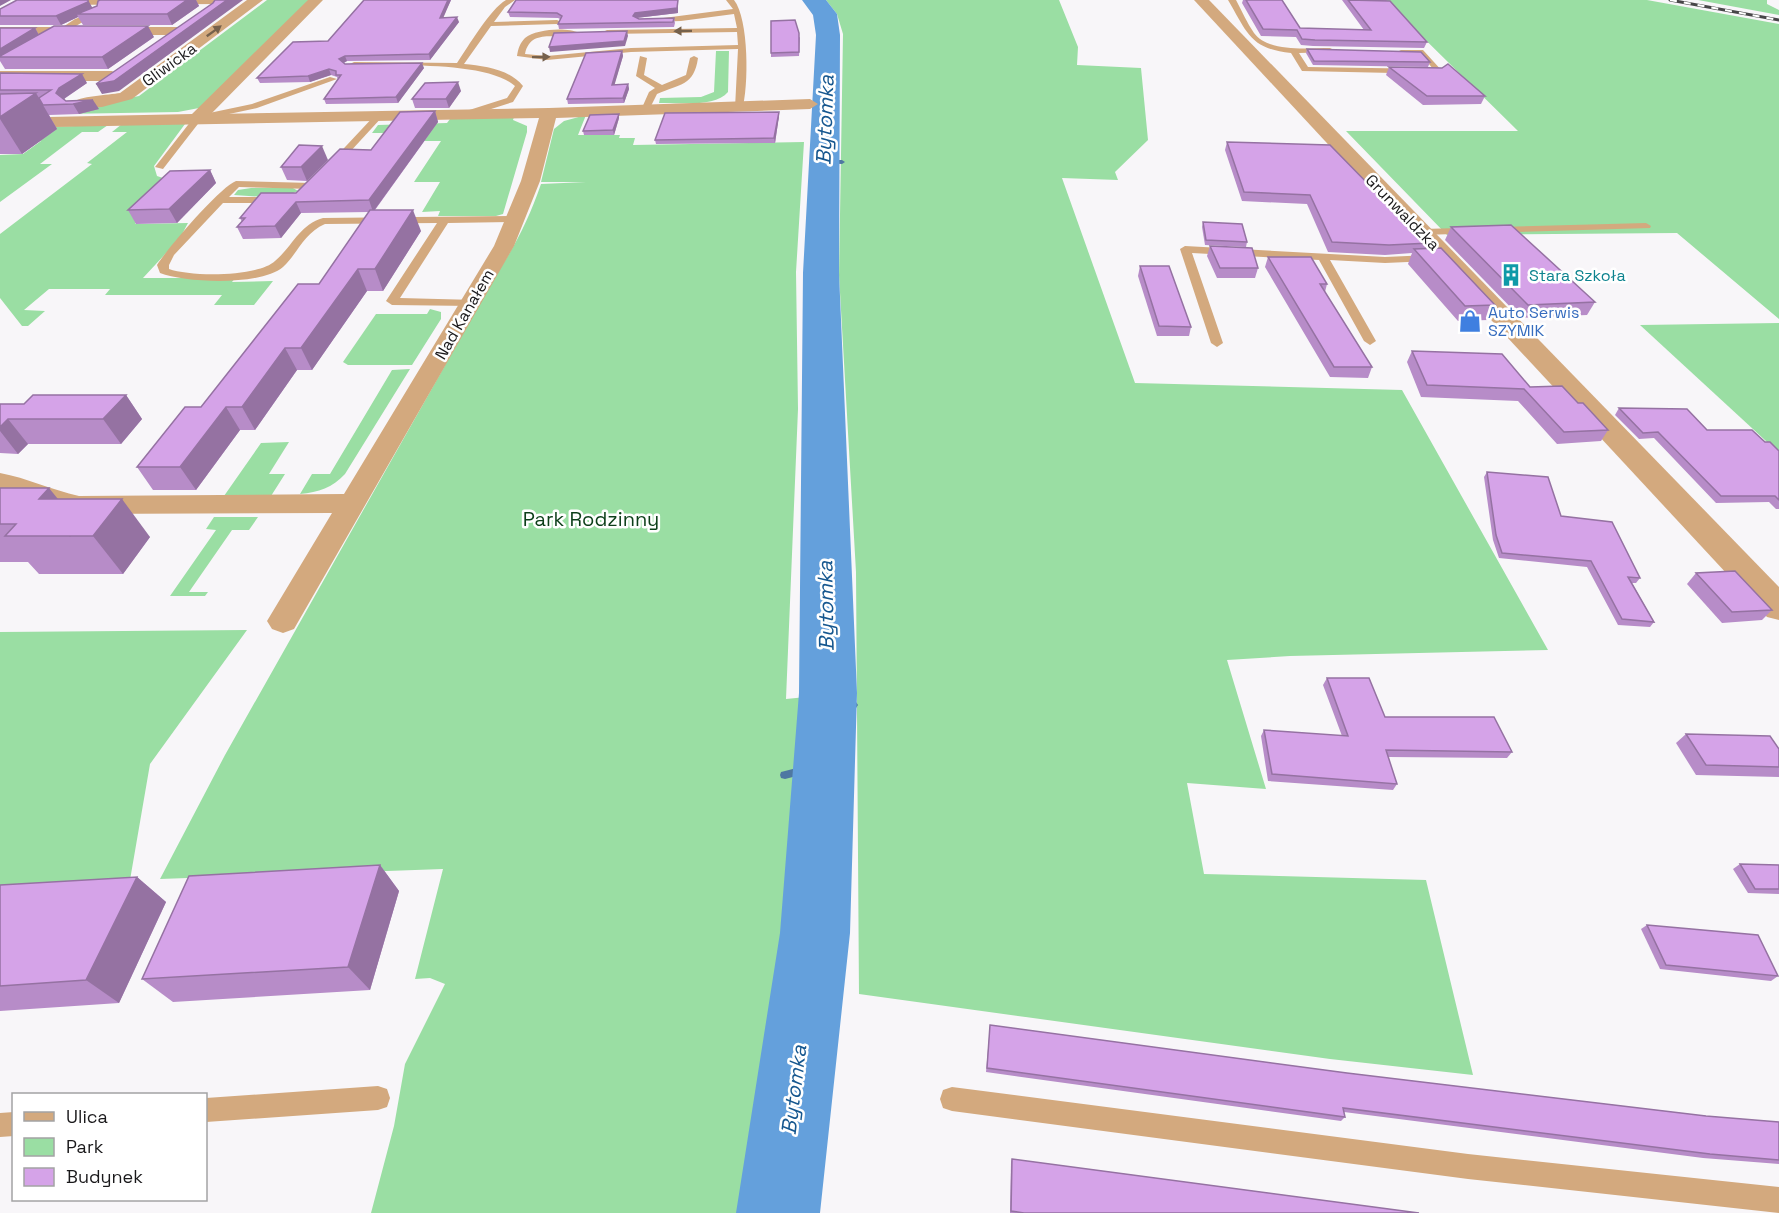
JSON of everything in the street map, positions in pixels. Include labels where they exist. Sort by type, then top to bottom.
[{"type":"street","points":[[33,1],[221,0]]},
{"type":"street","name":"Gliwicka","points":[[158,44],[221,0]]},
{"type":"street","name":"Gliwicka","points":[[73,103],[102,102],[126,96],[256,0]]},
{"type":"street","points":[[198,118],[316,0]]},
{"type":"street","name":"Grunwaldzka","points":[[1201,0],[1779,608]]},
{"type":"street","points":[[0,31],[61,31],[186,25]]},
{"type":"street","name":"Gliwicka","points":[[0,76],[116,73],[46,121]]},
{"type":"street","points":[[0,123],[549,113],[810,104]]},
{"type":"street","name":"Nad Kanałem","points":[[283,621],[472,302],[518,219],[531,183],[549,113]]},
{"type":"street","points":[[0,482],[20,486],[47,498],[79,504],[353,503]]},
{"type":"lane","points":[[41,43],[78,21],[97,16],[99,13],[97,10],[114,0]]},
{"type":"lane","points":[[458,67],[502,5],[511,0]]},
{"type":"lane","points":[[730,0],[737,11],[741,30],[739,108]]},
{"type":"lane","points":[[1233,0],[1252,35],[1259,42],[1274,48],[1341,50]]},
{"type":"lane","points":[[647,20],[681,20],[737,11]]},
{"type":"lane","points":[[487,24],[567,22]]},
{"type":"lane","points":[[603,32],[741,30]]},
{"type":"lane","points":[[580,33],[545,33],[531,37],[526,40],[521,56],[548,58],[631,50],[741,47]]},
{"type":"lane","points":[[1293,49],[1305,69],[1439,72],[1423,52],[1388,51]]},
{"type":"lane","points":[[643,58],[640,76],[660,88]]},
{"type":"lane","points":[[645,110],[650,96],[660,88],[689,77],[692,72],[693,58]]},
{"type":"lane","points":[[347,65],[425,62],[509,75],[516,80],[519,86],[510,100],[466,114]]},
{"type":"lane","points":[[160,167],[198,118],[254,106],[333,79]]},
{"type":"lane","points":[[220,200],[292,200],[318,179],[379,116]]},
{"type":"lane","points":[[318,179],[236,184],[169,254],[163,265],[165,271],[176,275],[231,276],[267,271],[281,262],[309,227],[323,221],[518,219]]},
{"type":"lane","points":[[445,219],[392,301],[472,302]]},
{"type":"lane","points":[[1422,232],[1646,226]]},
{"type":"lane","points":[[1216,343],[1185,249],[1385,260],[1446,257]]},
{"type":"lane","points":[[1322,256],[1370,341]]},
{"type":"lane","points":[[207,1110],[378,1098]]},
{"type":"lane","points":[[952,1099],[1352,1152],[1678,1191],[1779,1200]]},
{"type":"green space","points":[[267,0],[313,0],[199,108],[178,112],[63,114],[70,110],[139,96]]},
{"type":"green space","points":[[826,0],[1059,0],[1078,47],[1077,65],[1141,68],[1148,140],[1115,172],[1118,180],[1062,178],[1135,383],[1402,390],[1548,650],[1290,656],[1227,660],[1266,789],[1187,783],[1204,874],[1426,880],[1473,1075],[1330,1059],[859,994],[856,572],[839,275],[843,34],[837,14]]},
{"type":"green space","points":[[1385,0],[1647,0],[1779,24],[1779,319],[1677,233],[1447,235],[1346,131],[1518,131]]},
{"type":"green space","points":[[1698,0],[1767,0],[1767,4],[1779,10],[1779,15]]},
{"type":"green space","points":[[716,51],[729,51],[728,92],[722,97],[706,102],[659,103],[660,98],[701,97],[714,92]]},
{"type":"green space","name":"Park Rodzinny","points":[[586,115],[578,135],[620,135],[619,138],[635,138],[633,145],[804,142],[796,272],[798,409],[786,699],[806,697],[801,890],[755,1213],[371,1213],[394,1126],[405,1064],[445,984],[430,978],[415,979],[443,869],[160,879],[225,755],[516,242],[541,184],[586,182],[541,182],[554,129],[564,121]]},
{"type":"green space","points":[[514,117],[513,120],[527,126],[527,132],[503,214],[496,216],[438,216],[440,211],[422,212],[440,182],[414,182],[441,141],[423,141],[406,133],[372,133],[378,125],[447,123],[450,119]]},
{"type":"green space","points":[[122,124],[185,124],[154,166],[157,176],[163,178],[158,200],[135,224],[188,223],[180,238],[143,278],[235,278],[232,282],[273,281],[254,305],[214,305],[222,295],[105,295],[110,289],[49,289],[24,310],[45,311],[28,326],[22,326],[0,298],[0,234],[92,164],[87,163],[127,132],[112,132]]},
{"type":"green space","points":[[108,125],[98,132],[82,132],[40,164],[52,164],[0,202],[0,155],[23,154],[41,141],[43,127]]},
{"type":"green space","points":[[293,188],[298,191],[281,198],[234,195],[238,190]]},
{"type":"green space","points":[[430,309],[441,312],[441,319],[412,365],[348,365],[343,362],[376,314],[427,314]]},
{"type":"green space","points":[[1779,323],[1779,453],[1640,325]]},
{"type":"green space","points":[[410,369],[345,474],[325,488],[300,494],[312,474],[330,474],[392,370]]},
{"type":"green space","points":[[289,442],[269,474],[285,474],[271,496],[224,496],[261,443]]},
{"type":"green space","points":[[214,517],[258,517],[249,530],[232,530],[189,592],[208,592],[205,596],[170,596],[216,530],[206,529]]},
{"type":"green space","points":[[247,630],[150,764],[130,880],[0,885],[0,632]]},
{"type":"building","points":[[17,0],[88,0],[88,2],[56,16],[0,16],[0,9]]},
{"type":"building","points":[[100,0],[187,0],[167,14],[77,14],[97,6]]},
{"type":"building","points":[[215,0],[227,0],[114,81],[96,84],[213,3]]},
{"type":"building","points":[[364,0],[448,0],[440,18],[457,17],[429,54],[345,56],[339,59],[345,64],[422,63],[396,97],[324,99],[341,75],[336,75],[336,71],[329,69],[308,76],[257,78],[293,42],[328,41]]},
{"type":"building","points":[[516,0],[678,0],[677,8],[635,13],[633,16],[639,19],[674,18],[673,22],[558,24],[562,16],[557,13],[508,12]]},
{"type":"building","points":[[1246,0],[1282,0],[1300,28],[1371,30],[1348,0],[1390,1],[1427,42],[1302,39],[1297,30],[1263,29]]},
{"type":"building","points":[[795,20],[799,33],[799,52],[771,53],[771,21]]},
{"type":"building","points":[[54,26],[148,26],[102,57],[0,57]]},
{"type":"building","points":[[0,28],[35,28],[0,49]]},
{"type":"building","points":[[627,31],[624,41],[549,47],[554,33]]},
{"type":"building","points":[[1307,49],[1421,52],[1430,62],[1314,61]]},
{"type":"building","points":[[622,51],[612,85],[628,84],[623,98],[567,99],[586,53]]},
{"type":"building","points":[[1448,64],[1485,96],[1427,96],[1389,67],[1442,68]]},
{"type":"building","points":[[0,73],[82,74],[59,88],[56,93],[66,101],[93,100],[73,104],[43,105],[39,98],[51,90],[0,90]]},
{"type":"building","points":[[458,82],[446,99],[412,99],[425,83]]},
{"type":"building","points":[[36,93],[0,117],[0,94]]},
{"type":"building","points":[[435,111],[369,200],[296,202],[275,226],[237,227],[245,218],[240,218],[261,193],[296,193],[340,149],[371,150],[400,112]]},
{"type":"building","points":[[779,112],[774,138],[655,140],[665,113]]},
{"type":"building","points":[[619,114],[613,130],[583,131],[590,115]]},
{"type":"building","points":[[1227,142],[1330,145],[1416,233],[1419,232],[1430,243],[1389,245],[1332,242],[1310,195],[1244,192]]},
{"type":"building","points":[[299,145],[322,146],[301,167],[281,167]]},
{"type":"building","points":[[210,170],[169,209],[128,210],[170,171]]},
{"type":"building","points":[[370,210],[413,210],[375,269],[358,269],[301,348],[285,348],[242,407],[226,407],[180,467],[137,467],[185,407],[201,407],[298,284],[319,284]]},
{"type":"building","points":[[1203,222],[1242,224],[1247,242],[1206,240]]},
{"type":"building","points":[[1511,225],[1595,302],[1528,305],[1451,227]]},
{"type":"building","points":[[1210,246],[1252,248],[1258,268],[1220,268]]},
{"type":"building","points":[[1441,248],[1495,305],[1465,306],[1414,249]]},
{"type":"building","points":[[1268,257],[1311,257],[1327,284],[1320,284],[1372,367],[1334,367]]},
{"type":"building","points":[[1140,266],[1169,266],[1191,327],[1159,326]]},
{"type":"building","points":[[1412,351],[1502,354],[1530,387],[1562,386],[1578,403],[1583,403],[1608,430],[1564,432],[1524,389],[1427,385]]},
{"type":"building","points":[[33,395],[126,395],[103,419],[8,419],[0,427],[0,404],[24,404]]},
{"type":"building","points":[[1619,408],[1687,409],[1707,430],[1752,430],[1779,451],[1779,500],[1775,496],[1721,496],[1658,432],[1643,433]]},
{"type":"building","points":[[1487,472],[1548,477],[1561,516],[1612,522],[1640,578],[1628,577],[1654,622],[1622,619],[1591,561],[1502,553],[1496,535]]},
{"type":"building","points":[[0,488],[49,488],[39,499],[122,499],[93,536],[5,536],[16,524],[0,524]]},
{"type":"building","points":[[1735,571],[1772,610],[1732,612],[1696,573]]},
{"type":"building","points":[[1327,678],[1369,678],[1385,717],[1494,717],[1512,752],[1386,750],[1397,784],[1272,774],[1264,730],[1348,736]]},
{"type":"building","points":[[1686,734],[1770,736],[1779,749],[1779,767],[1706,765]]},
{"type":"building","points":[[1740,864],[1779,865],[1779,889],[1755,889]]},
{"type":"building","points":[[380,865],[348,967],[142,979],[189,876]]},
{"type":"building","points":[[137,877],[86,980],[0,986],[0,885]]},
{"type":"building","points":[[1647,925],[1758,935],[1778,976],[1666,965]]},
{"type":"building","points":[[990,1025],[1347,1073],[1706,1116],[1779,1122],[1779,1160],[1710,1154],[1343,1108],[1345,1117],[987,1068]]},
{"type":"building","points":[[1012,1159],[1419,1213],[1024,1213],[1011,1211]]},
{"type":"waterway","name":"Bytomka","points":[[778,1213],[815,933],[828,693],[821,273],[828,35],[825,14],[814,0]]},
{"type":"waterway","points":[[824,162],[842,162]]},
{"type":"waterway","points":[[828,693],[853,705]]},
{"type":"waterway","points":[[785,775],[824,765]]},
{"type":"railway","points":[[1670,0],[1779,20]]},
{"type":"place","name":"Stara Szkoła","points":[[1511,275]]},
{"type":"place","name":"Auto Serwis SZYMIK","points":[[1470,321]]}]
